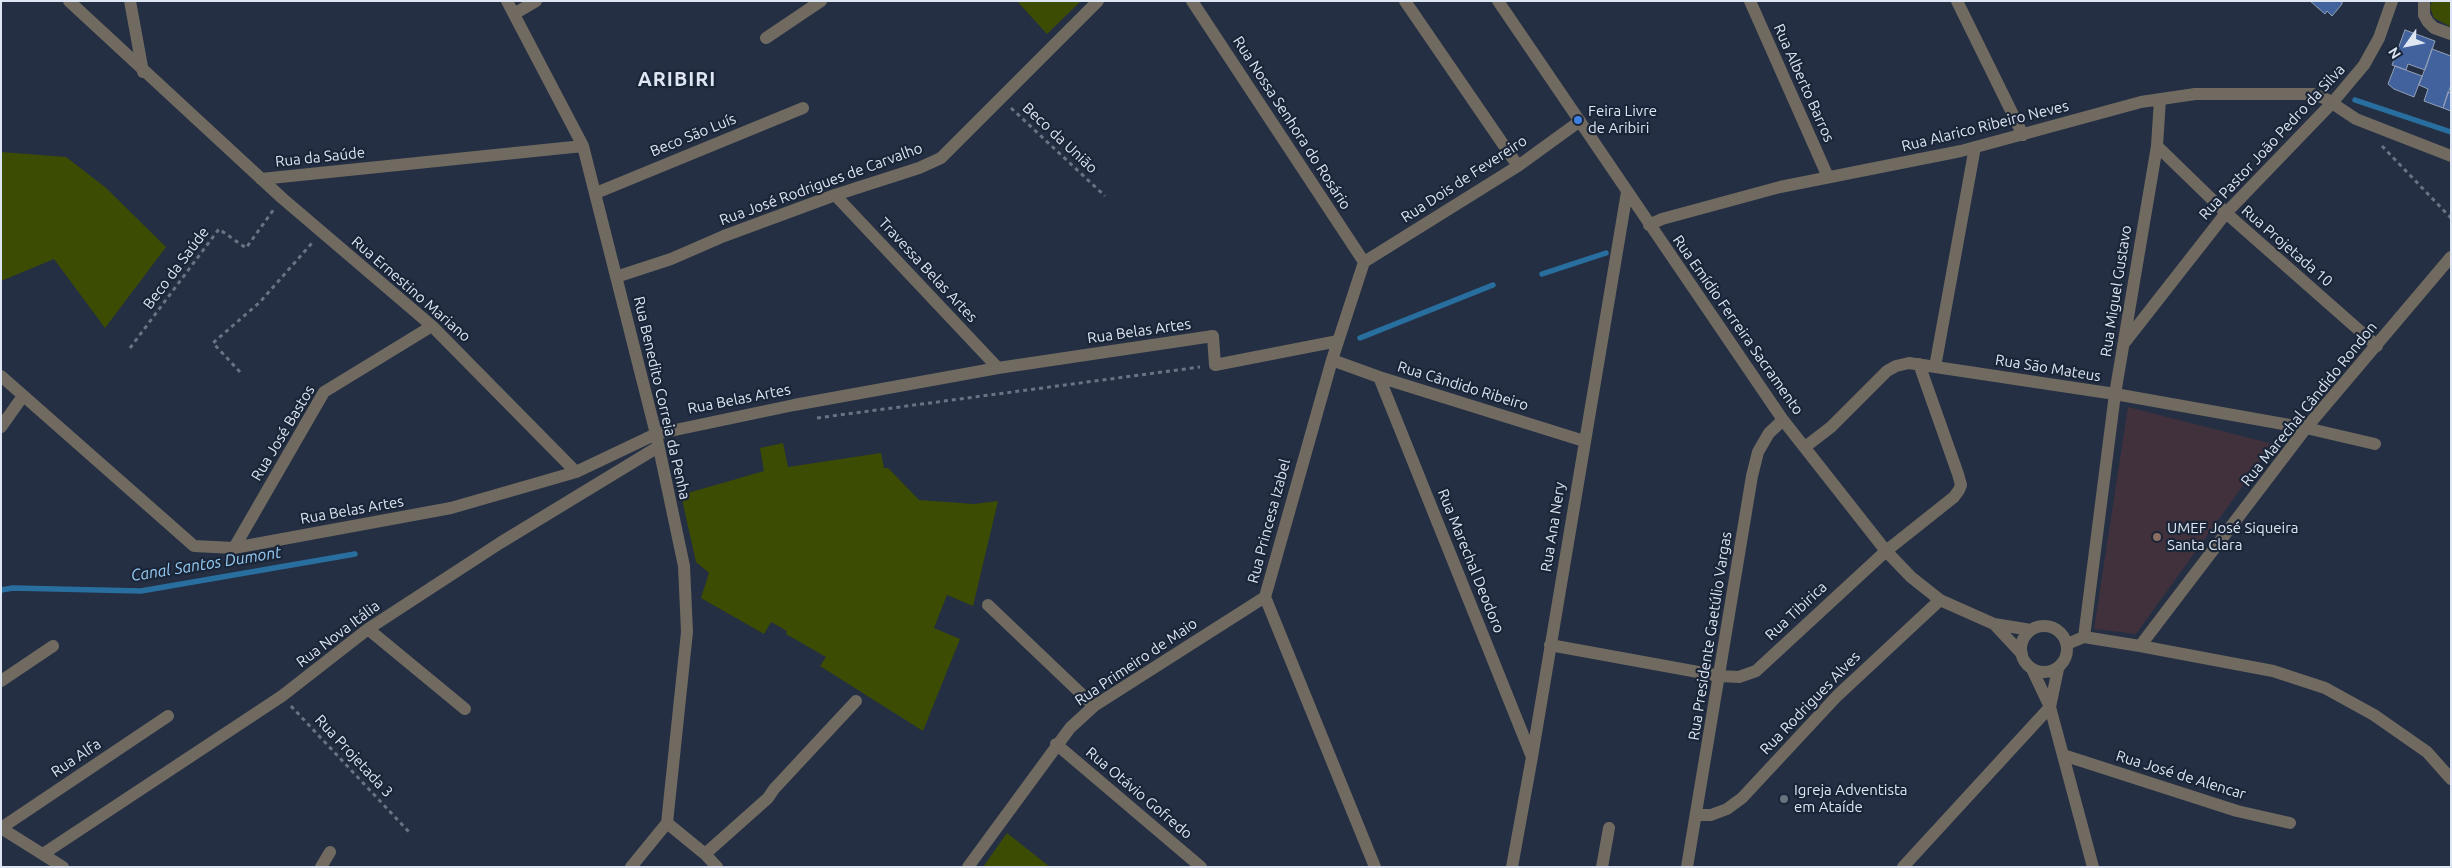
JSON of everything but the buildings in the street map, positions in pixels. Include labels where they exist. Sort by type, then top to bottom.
[{"type":"street","name":"Rua da Saúde","points":[[69,1],[143,72],[261,179],[584,146]]},
{"type":"street","points":[[130,1],[143,72]]},
{"type":"street","name":"Rua Benedito Correia da Penha","points":[[507,1],[584,146],[656,434],[684,566],[687,595],[687,632],[667,823]]},
{"type":"street","points":[[514,14],[536,1]]},
{"type":"street","points":[[766,38],[821,1]]},
{"type":"street","name":"Rua José Rodrigues de Carvalho","points":[[616,277],[671,259],[724,236],[835,195],[919,168],[942,158],[1098,1]]},
{"type":"street","name":"Rua Nossa Senhora do Rosário","points":[[1192,1],[1364,262]]},
{"type":"street","points":[[1405,1],[1518,166]]},
{"type":"street","name":"Rua Emídio Ferreira Sacramento","points":[[1498,1],[1783,420],[1886,551],[1911,577],[1940,600],[1994,624],[2031,630]]},
{"type":"street","name":"Rua Alberto Barros","points":[[1750,1],[1828,177]]},
{"type":"street","points":[[1957,1],[2023,135]]},
{"type":"street","name":"Rua Pastor João Pedro da Silva","points":[[2124,344],[2226,213],[2332,103],[2364,65],[2372,52],[2392,1]]},
{"type":"street","points":[[2424,1],[2424,15],[2428,22],[2434,28],[2451,34]]},
{"type":"street","name":"Rua Alarico Ribeiro Neves","points":[[1649,225],[1662,219],[1780,187],[1975,148],[2160,99],[2195,94],[2306,94],[2320,96],[2356,119],[2451,156]]},
{"type":"street","name":"Rua Miguel Gustavo","points":[[2084,637],[2115,394],[2157,146],[2160,99]]},
{"type":"street","name":"Beco São Luís","points":[[596,193],[803,108]]},
{"type":"street","name":"Rua Dois de Fevereiro","points":[[1364,262],[1518,166],[1580,122]]},
{"type":"street","name":"Rua Projetada 10","points":[[2157,146],[2226,213],[2377,346]]},
{"type":"street","points":[[1935,367],[1975,148]]},
{"type":"street","name":"Rua Ernestino Mariano","points":[[261,179],[321,233],[432,326],[576,472]]},
{"type":"street","name":"Rua Ana Nery","points":[[1512,867],[1627,192]]},
{"type":"street","name":"Travessa Belas Artes","points":[[835,195],[998,368]]},
{"type":"street","name":"Rua Marechal Cândido Rondon","points":[[2140,646],[2306,428],[2451,256]]},
{"type":"street","name":"Rua Princesa Izabel","points":[[1364,262],[1332,360],[1266,597],[1375,867]]},
{"type":"street","name":"Rua José Bastos","points":[[234,548],[324,392],[432,326]]},
{"type":"street","name":"Rua Belas Artes","points":[[23,396],[194,546],[234,548],[451,508],[576,472],[656,434],[739,416],[998,368],[1213,336],[1215,364]]},
{"type":"street","points":[[1215,364],[1338,342]]},
{"type":"street","name":"Rua Cândido Ribeiro","points":[[1332,360],[1379,377],[1584,441]]},
{"type":"street","name":"Rua São Mateus","points":[[1804,447],[1831,427],[1887,371],[1896,366],[1909,363],[2115,394],[2306,428],[2375,444]]},
{"type":"street","name":"Rua Tibirica","points":[[1550,645],[1720,676],[1739,676],[1756,670],[1886,551],[1954,497],[1961,485],[1919,364]]},
{"type":"street","points":[[1,376],[23,396],[1,426]]},
{"type":"street","name":"Rua Marechal Deodoro","points":[[1379,377],[1532,757]]},
{"type":"street","name":"Rua Presidente Gaetúlio Vargas","points":[[1687,867],[1758,452],[1769,433],[1783,420]]},
{"type":"street","name":"Rua Nova Itália","points":[[43,854],[282,696],[368,629],[500,543],[658,447]]},
{"type":"street","name":"Rua Primeiro de Maio","points":[[968,867],[1056,744],[1094,706],[1266,597]]},
{"type":"street","name":"Rua Rodrigues Alves","points":[[1697,815],[1711,815],[1719,812],[1742,798],[1837,696],[1940,600]]},
{"type":"street","points":[[988,605],[1094,706]]},
{"type":"street","name":"Rua Emídio Ferreira Sacramento","points":[[1994,624],[2022,654]]},
{"type":"street","points":[[1903,867],[2050,707],[2058,669],[2066,658],[2067,644],[2062,634],[2053,628],[2041,626],[2031,630],[2023,641],[2022,654],[2032,669],[2050,707],[2093,867]]},
{"type":"street","points":[[368,629],[465,709]]},
{"type":"street","points":[[2067,644],[2084,637],[2140,646],[2272,671],[2325,688],[2382,720],[2427,752],[2451,779]]},
{"type":"street","points":[[1,681],[53,646]]},
{"type":"street","points":[[2032,669],[2045,673],[2058,669]]},
{"type":"street","points":[[705,854],[768,798],[774,789],[856,701]]},
{"type":"street","name":"Rua Alfa","points":[[1,828],[168,716]]},
{"type":"street","name":"Rua Otávio Gofredo","points":[[1056,744],[1201,867]]},
{"type":"street","name":"Rua José de Alencar","points":[[2063,755],[2237,810],[2290,823]]},
{"type":"street","points":[[631,867],[667,823],[705,854],[717,867]]},
{"type":"street","points":[[1,828],[63,867]]},
{"type":"street","points":[[1602,867],[1609,828]]},
{"type":"street","points":[[321,867],[330,852]]},
{"type":"path","name":"Beco da União","points":[[1000,98],[1105,196]]},
{"type":"path","points":[[2376,140],[2451,218]]},
{"type":"path","name":"Beco da Saúde","points":[[130,348],[219,229],[246,248],[282,198]]},
{"type":"path","points":[[240,372],[213,343],[260,302],[321,233]]},
{"type":"path","points":[[815,419],[1215,364]]},
{"type":"path","name":"Rua Projetada 3","points":[[282,696],[409,832]]},
{"type":"shaded area","name":"UMEF José Siqueira Santa Clara","points":[[2128,407],[2273,444],[2136,634],[2094,629]]},
{"type":"green space","points":[[1017,1],[1081,1],[1047,34]]},
{"type":"green space","points":[[2432,1],[2451,1],[2451,27],[2434,18],[2430,7]]},
{"type":"green space","points":[[1,152],[66,157],[105,187],[166,247],[105,328],[54,259],[1,281]]},
{"type":"green space","points":[[783,443],[788,467],[881,453],[884,468],[888,468],[919,500],[974,504],[998,501],[973,606],[947,595],[934,628],[960,639],[923,731],[820,666],[826,657],[786,634],[787,631],[771,622],[764,634],[701,598],[709,573],[696,562],[681,495],[764,471],[760,448]]},
{"type":"green space","points":[[1007,833],[1050,867],[983,867]]},
{"type":"waterway","name":"Canal Santos Dumont","points":[[2355,100],[2451,132]]},
{"type":"waterway","name":"Canal Santos Dumont","points":[[1542,274],[1606,253]]},
{"type":"waterway","name":"Canal Santos Dumont","points":[[1360,338],[1493,285]]},
{"type":"waterway","name":"Canal Santos Dumont","points":[[1,590],[13,588],[141,591],[355,554]]},
{"type":"place","name":"Feira Livre de Aribiri","points":[[1578,120]]},
{"type":"place","name":"UMEF José Siqueira Santa Clara","points":[[2157,537]]},
{"type":"place","name":"Igreja Adventista em Ataíde","points":[[1784,799]]},
{"type":"district","name":"ARIBIRI","points":[[677,79]]}]
